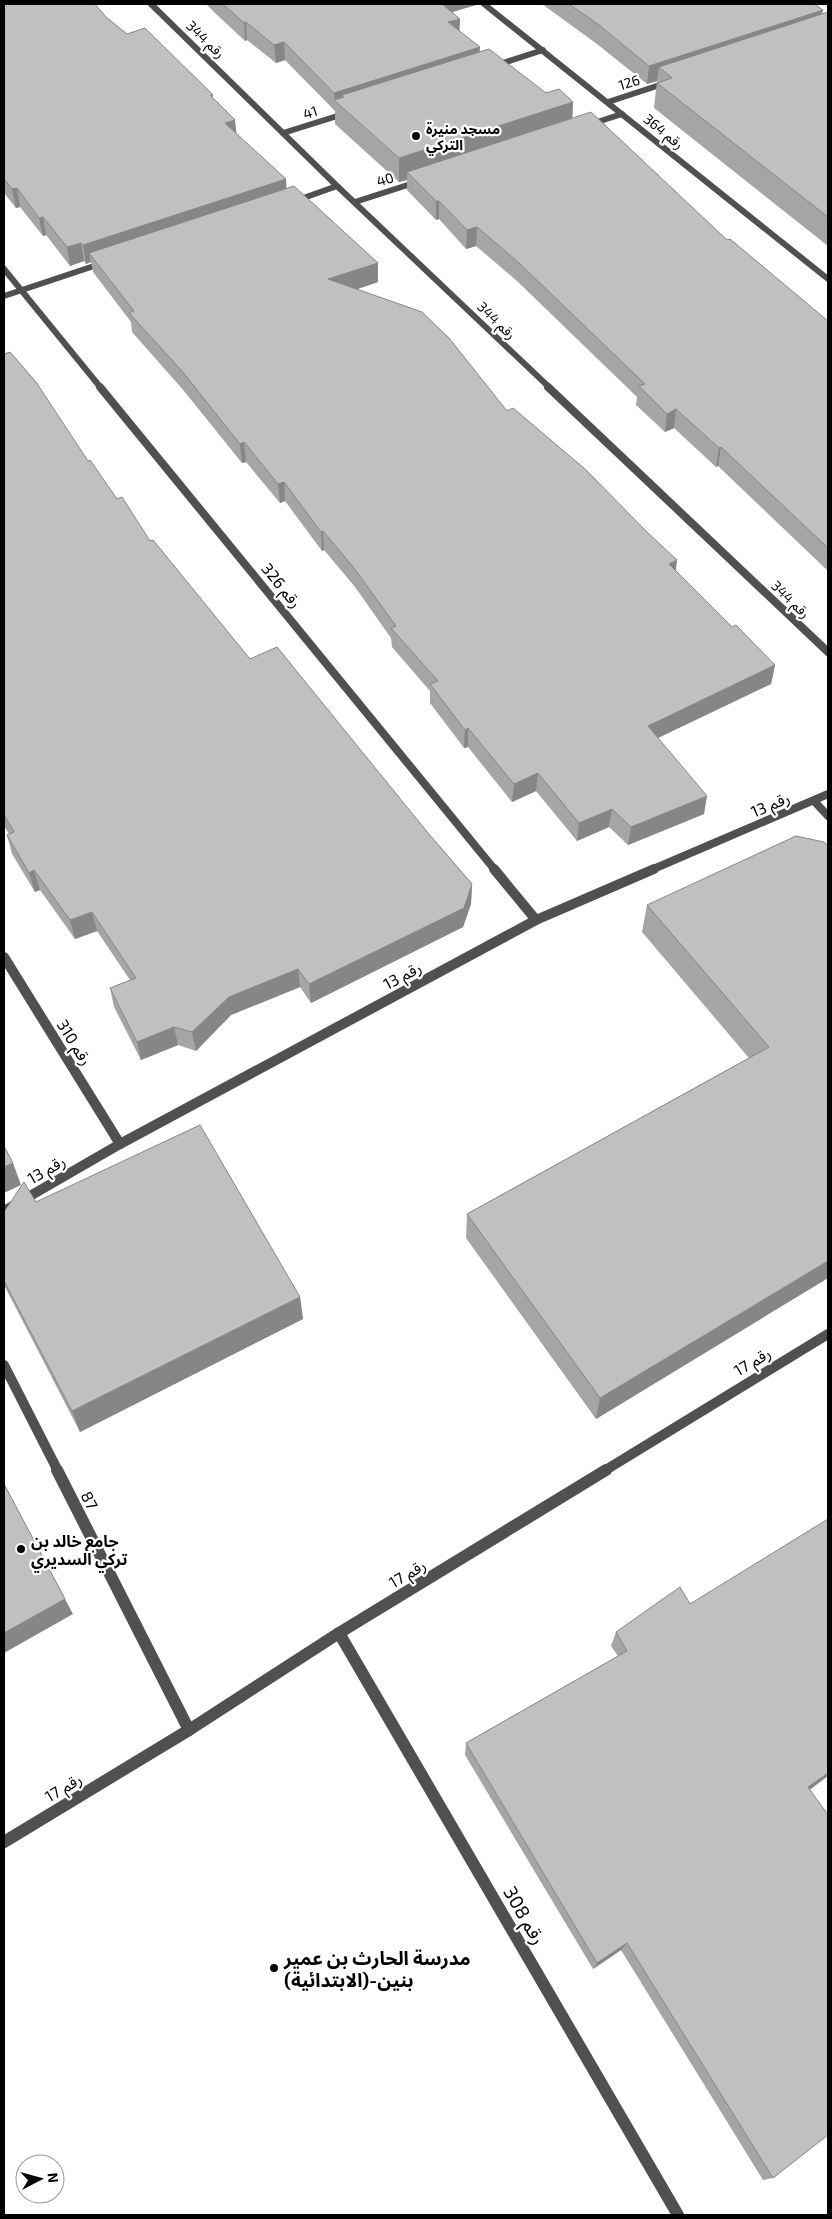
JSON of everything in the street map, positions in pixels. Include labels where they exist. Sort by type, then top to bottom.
[{"type":"street","name":"رقم 344","points":[[151,4],[337,186],[828,652]]},
{"type":"street","name":"رقم 364","points":[[484,4],[828,279]]},
{"type":"street","points":[[488,68],[543,50]]},
{"type":"street","name":"126","points":[[608,102],[672,81]]},
{"type":"street","name":"41","points":[[283,133],[358,109]]},
{"type":"street","points":[[576,129],[622,114]]},
{"type":"street","name":"40","points":[[355,202],[428,178]]},
{"type":"street","points":[[291,202],[337,186]]},
{"type":"street","points":[[4,296],[113,260]]},
{"type":"street","name":"رقم 326","points":[[4,269],[536,920]]},
{"type":"street","name":"رقم 13","points":[[4,1211],[120,1144],[536,920],[828,794]]},
{"type":"street","points":[[814,801],[828,816]]},
{"type":"street","name":"رقم 310","points":[[4,957],[120,1144]]},
{"type":"street","name":"رقم 17","points":[[4,1842],[189,1730],[339,1633],[828,1334]]},
{"type":"street","name":"87","points":[[4,1365],[189,1730]]},
{"type":"street","name":"رقم 308","points":[[339,1633],[678,2215]]},
{"type":"building","points":[[4,4],[95,4],[106,17],[127,34],[145,28],[213,95],[210,95],[235,120],[225,123],[286,179],[83,245],[81,243],[67,247],[43,217],[39,218],[17,188],[12,189],[4,179]]},
{"type":"building","points":[[223,4],[442,4],[460,19],[448,22],[480,47],[334,93],[284,42],[274,45],[246,22],[244,23]]},
{"type":"building","points":[[569,4],[814,4],[823,10],[649,66],[599,25]]},
{"type":"building","points":[[828,12],[828,217],[657,83],[672,78],[659,67]]},
{"type":"building","points":[[489,49],[546,93],[559,89],[573,102],[399,158],[334,100],[344,97],[342,95]]},
{"type":"building","points":[[591,112],[727,240],[730,239],[828,321],[828,548],[721,447],[719,448],[676,409],[667,414],[639,386],[645,384],[518,262],[477,227],[467,230],[407,172]]},
{"type":"building","points":[[294,186],[378,263],[328,279],[422,312],[449,338],[507,411],[513,408],[585,469],[677,560],[669,564],[732,627],[736,625],[775,665],[648,726],[707,796],[631,827],[612,809],[579,823],[538,773],[514,784],[468,728],[465,730],[430,684],[438,681],[391,628],[396,626],[354,568],[323,531],[321,532],[284,482],[278,484],[244,442],[240,444],[182,371],[129,313],[134,311],[89,253]]},
{"type":"building","points":[[10,352],[36,382],[88,461],[90,460],[117,499],[122,497],[150,541],[153,540],[250,659],[277,647],[428,833],[472,884],[464,908],[309,984],[298,969],[229,997],[192,1032],[174,1027],[137,1042],[110,988],[136,978],[92,912],[70,920],[34,870],[29,873],[7,835],[14,832],[4,815],[4,354]]},
{"type":"building","points":[[796,836],[824,842],[828,846],[828,1261],[600,1398],[467,1214],[769,1047],[647,905]]},
{"type":"building","points":[[200,1125],[300,1297],[72,1411],[4,1281],[4,1212],[24,1182],[36,1202]]},
{"type":"building","points":[[4,1146],[13,1163],[4,1167]]},
{"type":"building","name":"جامع خالد بن تركي السديري","points":[[4,1484],[65,1599],[4,1633]]},
{"type":"building","points":[[828,1519],[828,1773],[808,1787],[828,1815],[828,2135],[773,2178],[627,1943],[597,1963],[466,1743],[627,1651],[616,1632],[680,1587],[690,1604]]},
{"type":"place","name":"مسجد منيرة التركي","points":[[416,136]]},
{"type":"place","name":"جامع خالد بن تركي السديري","points":[[21,1549]]},
{"type":"place","name":"مدرسة الحارث بن عمير (الابتدائية)-بنين","points":[[274,1968]]}]
